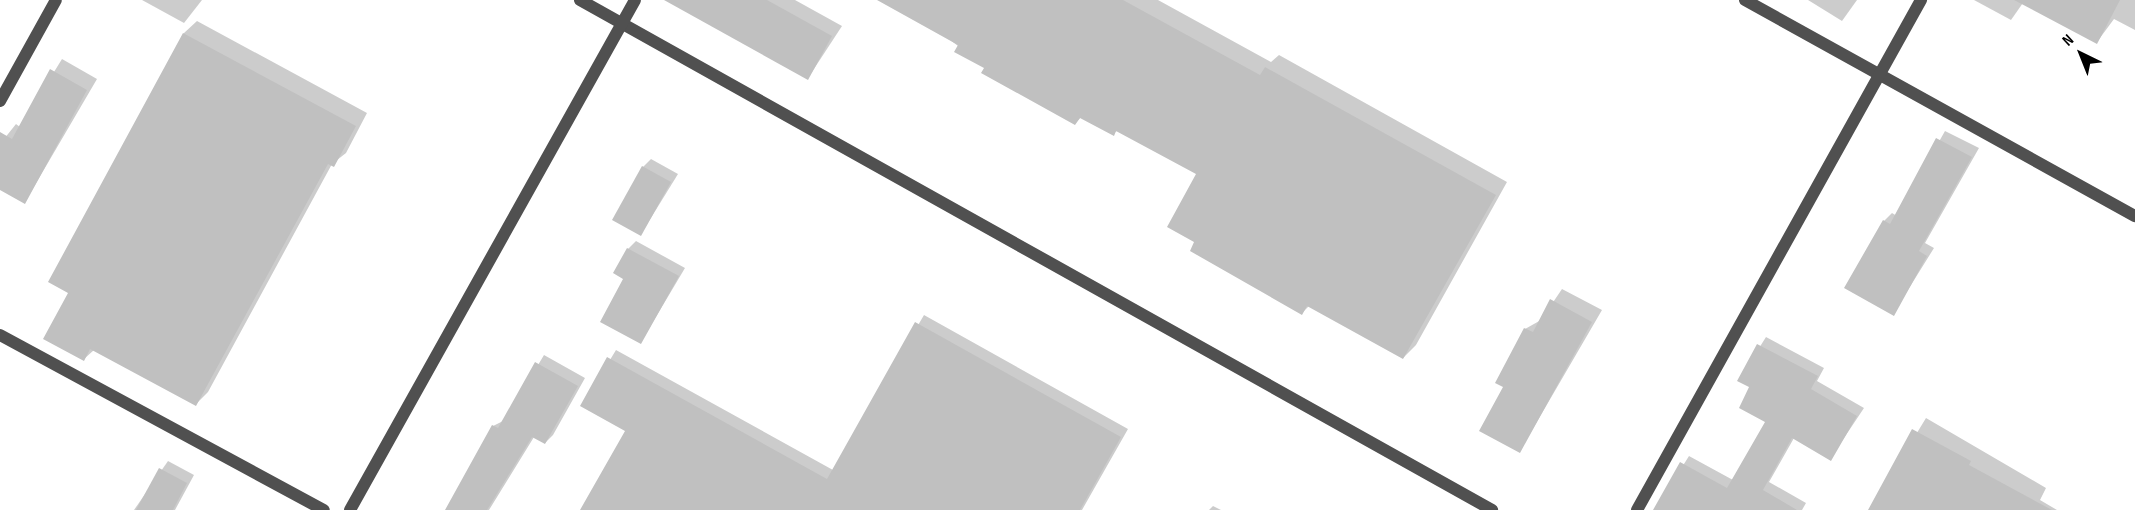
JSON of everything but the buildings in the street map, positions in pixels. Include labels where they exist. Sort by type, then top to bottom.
[{"type":"street","points":[[0,101],[56,0]]},
{"type":"street","points":[[580,0],[1492,510]]},
{"type":"street","points":[[350,510],[635,0]]},
{"type":"street","points":[[1745,0],[2135,216]]},
{"type":"street","points":[[1637,510],[1921,0]]},
{"type":"street","points":[[0,335],[324,510]]}]
